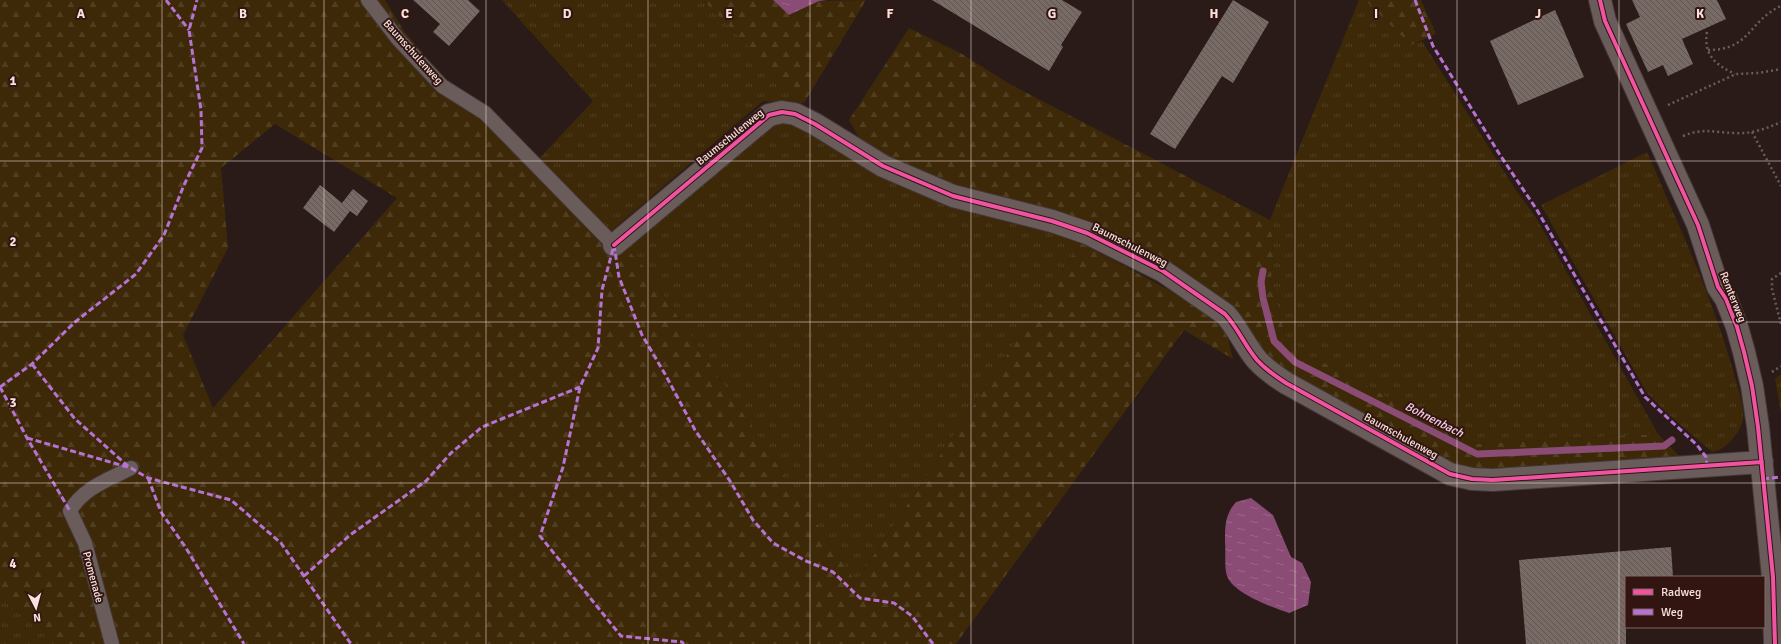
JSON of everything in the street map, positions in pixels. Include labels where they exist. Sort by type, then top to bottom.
[{"type":"street","name":"Remterweg","points":[[1600,0],[1605,21],[1698,226],[1718,287],[1726,299],[1737,327],[1752,386],[1762,462],[1773,577],[1775,644]]},
{"type":"street","name":"Baumschulenweg","points":[[614,245],[769,115],[782,112],[789,113],[816,124],[883,166],[953,196],[1052,221],[1087,233],[1163,271],[1225,314],[1232,321],[1257,359],[1270,373],[1450,474],[1472,479],[1493,480],[1762,462]]},
{"type":"lane","name":"Baumschulenweg","points":[[368,0],[398,39],[442,86],[485,113],[614,245]]},
{"type":"lane","name":"Promenade","points":[[112,644],[84,543],[70,511],[87,490],[131,468]]},
{"type":"path","points":[[1708,50],[1730,48],[1743,40],[1759,22],[1781,6]]},
{"type":"path","points":[[1707,32],[1705,42],[1713,60],[1722,68],[1736,74]]},
{"type":"path","points":[[1647,114],[1736,74],[1759,73],[1781,69]]},
{"type":"path","points":[[1661,145],[1693,132],[1708,130],[1735,133],[1752,132],[1764,130],[1781,122]]},
{"type":"path","points":[[1752,132],[1781,186]]},
{"type":"path","points":[[1781,273],[1772,279],[1772,289],[1781,324]]},
{"type":"green space","points":[[0,0],[385,0],[404,31],[443,77],[487,106],[646,269],[856,582],[1081,243],[1203,308],[1227,334],[1233,359],[1184,330],[956,644],[62,644],[0,598]],"holes":[[[275,124],[397,198],[213,408],[183,335],[228,248],[221,168]]]},
{"type":"green space","points":[[502,0],[703,0],[804,103],[763,101],[609,233],[537,161],[593,101]]},
{"type":"green space","points":[[703,0],[773,0],[790,15],[819,1],[866,0],[804,103]]},
{"type":"green space","points":[[1359,0],[1365,0],[1411,45],[1422,41],[1515,189],[1535,216],[1658,434],[1475,444],[1303,352],[1285,335],[1271,280],[1274,253],[1270,220]]},
{"type":"green space","points":[[1365,0],[1421,0],[1436,34],[1411,45]]},
{"type":"green space","points":[[909,28],[962,54],[1008,83],[1270,220],[1274,253],[1271,280],[1285,335],[1303,352],[1475,444],[1658,434],[1680,457],[1490,472],[1451,464],[1288,380],[1163,263],[955,191],[863,145],[849,120]]},
{"type":"green space","points":[[796,120],[1081,243],[856,582],[646,269],[622,246],[771,121]]},
{"type":"green space","points":[[1647,152],[1704,285],[1724,339],[1741,399],[1743,418],[1740,429],[1732,440],[1717,451],[1712,452],[1666,412],[1647,393],[1541,205]]},
{"type":"green space","points":[[1781,374],[1781,413],[1775,379]]},
{"type":"green space","points":[[0,598],[62,644],[0,644]]},
{"type":"water","points":[[773,0],[827,0],[819,1],[789,15]]},
{"type":"water","points":[[1251,498],[1273,515],[1291,557],[1302,563],[1311,582],[1308,605],[1289,613],[1245,594],[1231,583],[1227,576],[1225,564],[1225,536],[1228,516],[1236,502]]},
{"type":"building","points":[[413,0],[468,0],[480,11],[449,46],[433,32],[440,24]]},
{"type":"building","points":[[932,0],[1062,0],[1082,12],[1061,45],[1063,47],[1049,71]]},
{"type":"building","points":[[1233,0],[1269,22],[1233,83],[1222,76],[1175,149],[1150,134]]},
{"type":"building","points":[[1632,0],[1717,0],[1726,19],[1682,39],[1693,64],[1668,76],[1663,65],[1648,72],[1626,24],[1640,17]]},
{"type":"building","points":[[1555,10],[1584,77],[1518,105],[1490,41]]},
{"type":"building","points":[[320,185],[342,203],[353,189],[368,201],[357,216],[350,211],[334,232],[303,208]]},
{"type":"building","points":[[1671,547],[1673,576],[1625,576],[1626,644],[1526,644],[1519,560]]},
{"type":"waterway","name":"Bohnenbach","points":[[1263,271],[1261,282],[1263,298],[1274,341],[1295,362],[1477,454],[1664,446],[1672,440]]},
{"type":"marked path","points":[[166,0],[189,30]]},
{"type":"marked path","points":[[0,387],[32,364],[75,322],[136,274],[164,235],[184,185],[202,148],[201,110],[189,30],[197,0]]},
{"type":"marked path","points":[[1415,0],[1433,46],[1500,155],[1537,210],[1645,397],[1697,445],[1706,457],[1707,465]]},
{"type":"marked path","points":[[614,245],[619,277],[642,335],[695,430],[730,481],[753,520],[773,543],[806,561],[833,572],[860,598],[894,603],[912,616],[933,644]]},
{"type":"marked path","points":[[613,249],[602,290],[598,348],[580,387],[563,467],[540,536],[621,636],[682,642],[684,644]]},
{"type":"marked path","points":[[32,364],[75,419],[129,467]]},
{"type":"marked path","points":[[0,387],[27,438],[70,511]]},
{"type":"marked path","points":[[304,576],[350,535],[426,481],[451,453],[482,427],[580,387]]},
{"type":"marked path","points":[[27,438],[131,468],[148,478],[231,500],[281,543],[351,644]]},
{"type":"marked path","points":[[1763,479],[1781,477]]},
{"type":"marked path","points":[[148,478],[161,512],[186,548],[244,644]]},
{"type":"cycle path","points":[[1600,0],[1605,21],[1698,225],[1718,287],[1726,299],[1737,327],[1744,352],[1752,386],[1758,427],[1773,577],[1775,644]]},
{"type":"cycle path","points":[[614,245],[769,115],[782,112],[795,114],[815,124],[883,166],[953,196],[1052,221],[1087,233],[1163,271],[1225,314],[1257,360],[1274,375],[1450,474],[1472,479],[1493,480],[1762,462]]}]
